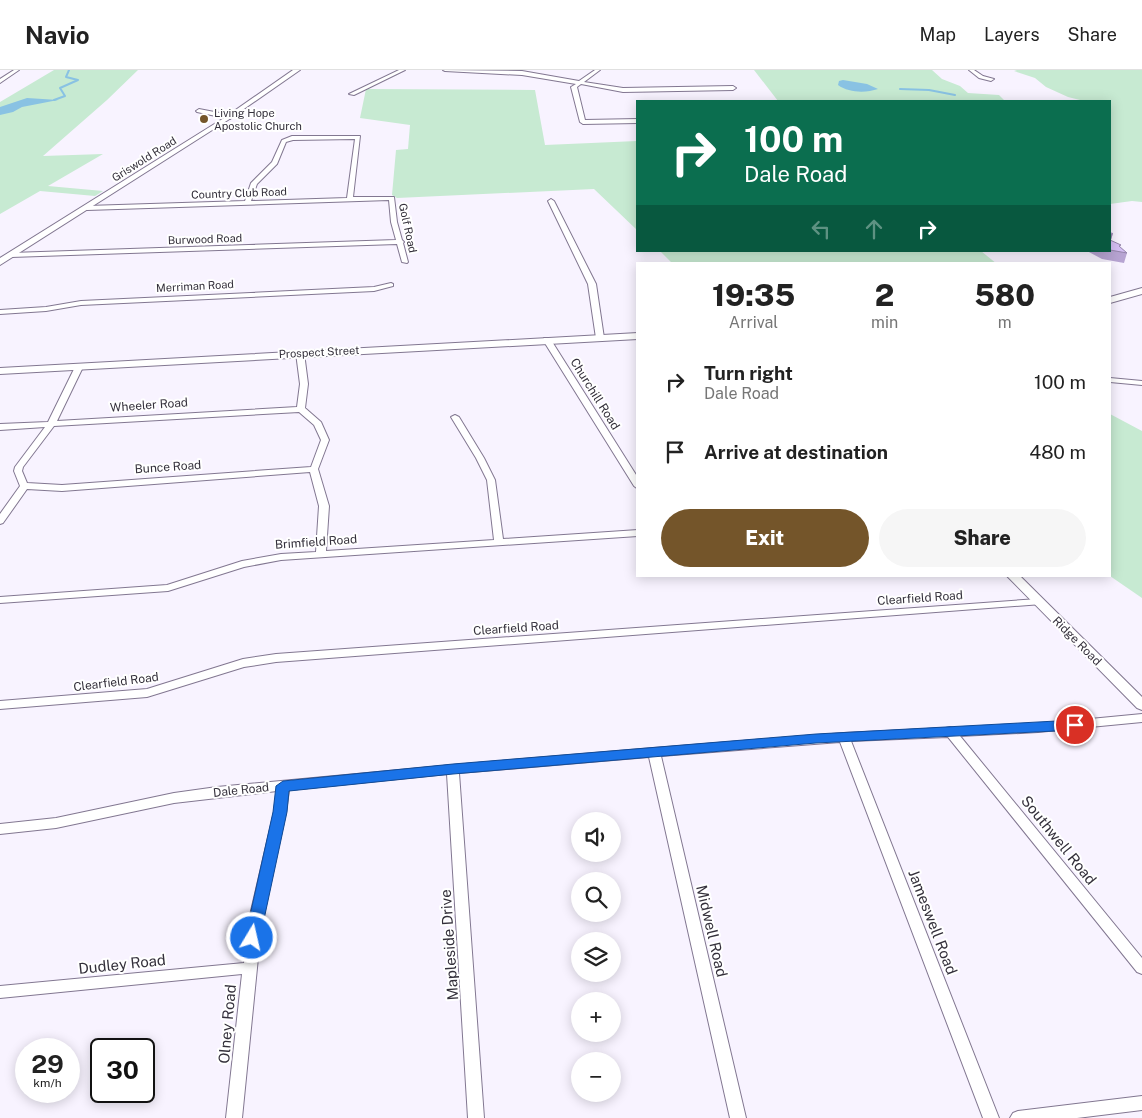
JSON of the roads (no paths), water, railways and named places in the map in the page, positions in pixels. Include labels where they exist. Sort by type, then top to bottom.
[{"type":"main road","points":[[1111,300],[1142,291]]},
{"type":"main road","name":"Prospect Street","points":[[0,371],[300,353],[636,336]]},
{"type":"street","points":[[0,81],[17,70]]},
{"type":"street","name":"Griswold Road","points":[[0,262],[230,117],[297,70]]},
{"type":"street","points":[[352,94],[403,70]]},
{"type":"street","points":[[445,70],[522,73],[623,90],[733,88]]},
{"type":"street","points":[[598,70],[578,83],[573,90],[583,122],[636,121]]},
{"type":"street","points":[[971,70],[981,77],[991,79]]},
{"type":"street","points":[[198,112],[230,117]]},
{"type":"street","points":[[246,203],[254,183],[275,163],[284,141],[292,138],[358,137],[350,200]]},
{"type":"street","name":"Country Club Road","points":[[87,208],[392,198]]},
{"type":"street","name":"Golf Road","points":[[392,198],[394,222],[405,262]]},
{"type":"street","points":[[551,201],[592,284],[600,338]]},
{"type":"street","name":"Burwood Road","points":[[11,255],[401,242]]},
{"type":"street","name":"Merriman Road","points":[[0,312],[46,309],[81,303],[374,289],[391,285]]},
{"type":"street","name":"Churchill Road","points":[[547,340],[636,483]]},
{"type":"street","points":[[300,353],[304,384],[301,409],[318,424],[324,435],[324,445],[314,469],[324,506],[321,554]]},
{"type":"street","points":[[0,521],[4,507],[24,486],[18,471],[19,467],[40,443],[79,366]]},
{"type":"street","points":[[1111,380],[1142,383]]},
{"type":"street","name":"Wheeler Road","points":[[0,427],[301,409]]},
{"type":"street","points":[[455,417],[491,480],[499,543]]},
{"type":"street","name":"Bunce Road","points":[[24,486],[62,488],[314,469]]},
{"type":"street","name":"Brimfield Road","points":[[0,600],[155,590],[196,580],[255,561],[321,554],[636,533]]},
{"type":"street","name":"Ridge Road","points":[[1014,577],[1142,705]]},
{"type":"street","name":"Clearfield Road","points":[[0,705],[147,692],[243,663],[276,658],[1038,602]]},
{"type":"street","name":"Dale Road","points":[[0,829],[56,823],[196,795],[453,769],[844,737],[1038,728],[1142,718]]},
{"type":"street","name":"Southwell Road","points":[[950,731],[1142,968]]},
{"type":"street","name":"Jameswell Road","points":[[844,737],[991,1118]]},
{"type":"street","name":"Midwell Road","points":[[654,752],[738,1118]]},
{"type":"street","name":"Mapleside Drive","points":[[453,769],[476,1118]]},
{"type":"street","name":"Olney Road","points":[[234,1118],[248,968],[258,906],[280,812],[283,786]]},
{"type":"street","name":"Dudley Road","points":[[0,992],[248,968]]},
{"type":"street","points":[[1018,1118],[1142,1103]]},
{"type":"water","points":[[839,81],[867,84],[878,89],[863,92],[847,90],[838,85]]},
{"type":"water","points":[[27,98],[58,100],[22,107],[13,112],[0,115],[0,107]]},
{"type":"waterway","points":[[54,100],[65,96],[60,88],[78,80],[66,77],[69,70]]},
{"type":"waterway","points":[[900,89],[929,90],[955,95]]},
{"type":"place","name":"Living Hope Apostolic Church","points":[[204,119]]}]
